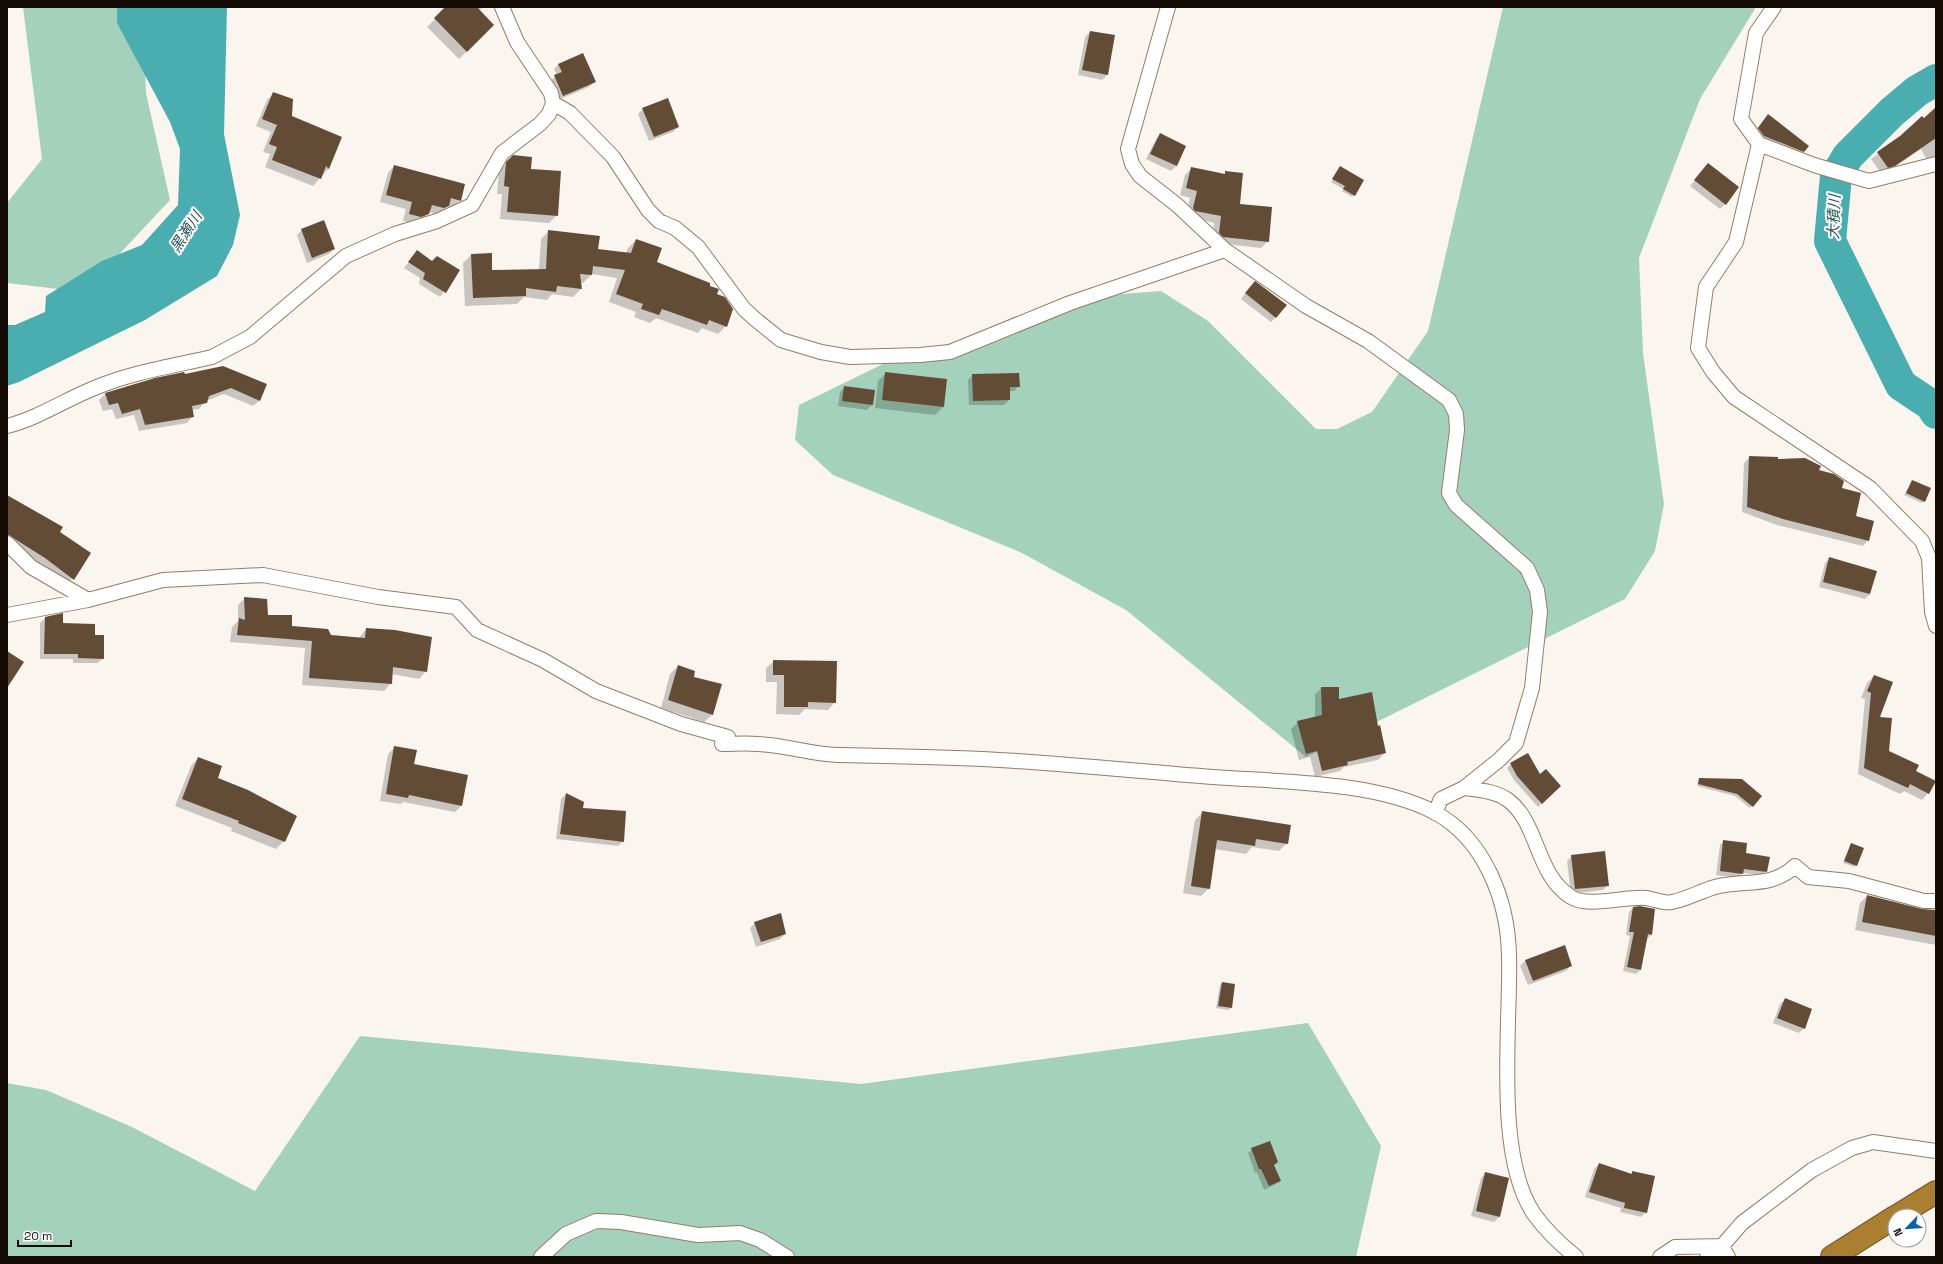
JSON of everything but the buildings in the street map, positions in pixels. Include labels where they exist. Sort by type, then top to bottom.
[{"type":"highway","points":[[1910,1208],[1936,1192]]},
{"type":"highway","points":[[1832,1257],[1887,1223]]},
{"type":"street","points":[[7,426],[23,422],[95,388],[126,376],[212,357],[250,337],[346,256],[395,234],[437,222],[472,205],[502,153],[540,124],[550,114],[553,103],[551,93],[517,42],[502,7]]},
{"type":"street","points":[[1168,7],[1128,149],[1132,164],[1140,176],[1177,205],[1225,250],[1306,306],[1368,341],[1449,400],[1456,414],[1457,430],[1449,493],[1456,505],[1527,568],[1538,590],[1540,612],[1532,688],[1516,743],[1499,760],[1464,788],[1441,799],[1435,813]]},
{"type":"street","points":[[1774,7],[1756,33],[1741,119],[1759,144],[1824,168],[1869,181],[1936,164]]},
{"type":"street","points":[[553,103],[570,113],[613,157],[653,216],[659,221],[676,228],[698,246],[744,309],[781,340],[821,352],[850,357],[920,355],[950,352],[1070,304],[1225,250]]},
{"type":"street","points":[[1759,144],[1736,242],[1706,287],[1698,348],[1713,372],[1734,398],[1870,488],[1922,541],[1928,558],[1932,612],[1936,626]]},
{"type":"street","points":[[7,543],[31,567],[88,600]]},
{"type":"street","points":[[7,615],[88,600],[163,580],[263,575],[378,597],[456,607],[477,630],[543,660],[596,692],[681,724],[728,737],[722,744],[760,744],[831,754],[983,759],[1314,784],[1391,795],[1435,813],[1461,833],[1482,858],[1498,887],[1506,918],[1509,953],[1508,1113],[1512,1152],[1521,1185],[1532,1211],[1555,1240],[1576,1257]]},
{"type":"street","points":[[1464,788],[1491,793],[1507,800],[1524,818],[1542,862],[1553,879],[1557,885],[1572,898],[1591,901],[1645,898],[1671,903],[1716,887],[1769,881],[1785,875],[1794,866],[1808,878],[1849,881],[1924,901],[1936,901]]},
{"type":"street","points":[[1708,1257],[1725,1252],[1742,1223],[1812,1170],[1852,1148],[1873,1142],[1936,1151]]},
{"type":"street","points":[[541,1257],[566,1234],[596,1221],[621,1222],[698,1235],[740,1233],[760,1240],[787,1257]]},
{"type":"street","points":[[1660,1257],[1675,1247],[1725,1252]]},
{"type":"green space","points":[[23,7],[143,7],[146,93],[170,200],[84,292],[7,283],[7,203],[42,159]]},
{"type":"green space","points":[[1503,7],[1756,7],[1700,99],[1639,258],[1643,353],[1664,504],[1655,551],[1625,599],[1306,757],[1126,610],[1022,553],[833,475],[795,440],[799,405],[885,363],[1109,295],[1161,291],[1208,321],[1316,429],[1337,429],[1372,412],[1428,331]]},
{"type":"green space","points":[[1308,1023],[1381,1146],[1356,1257],[7,1257],[7,1083],[46,1090],[132,1127],[255,1191],[360,1036],[861,1084]]},
{"type":"water","name":"黒瀬川","points":[[117,7],[227,7],[224,134],[240,215],[233,245],[217,276],[145,320],[19,382],[7,386],[7,325],[15,325],[45,312],[46,296],[102,261],[142,245],[178,205],[180,149],[170,122],[117,23]]},
{"type":"waterway","name":"大積川","points":[[1936,80],[1917,91],[1892,112],[1848,156],[1836,176],[1830,241],[1901,385],[1931,405],[1936,413]]}]
